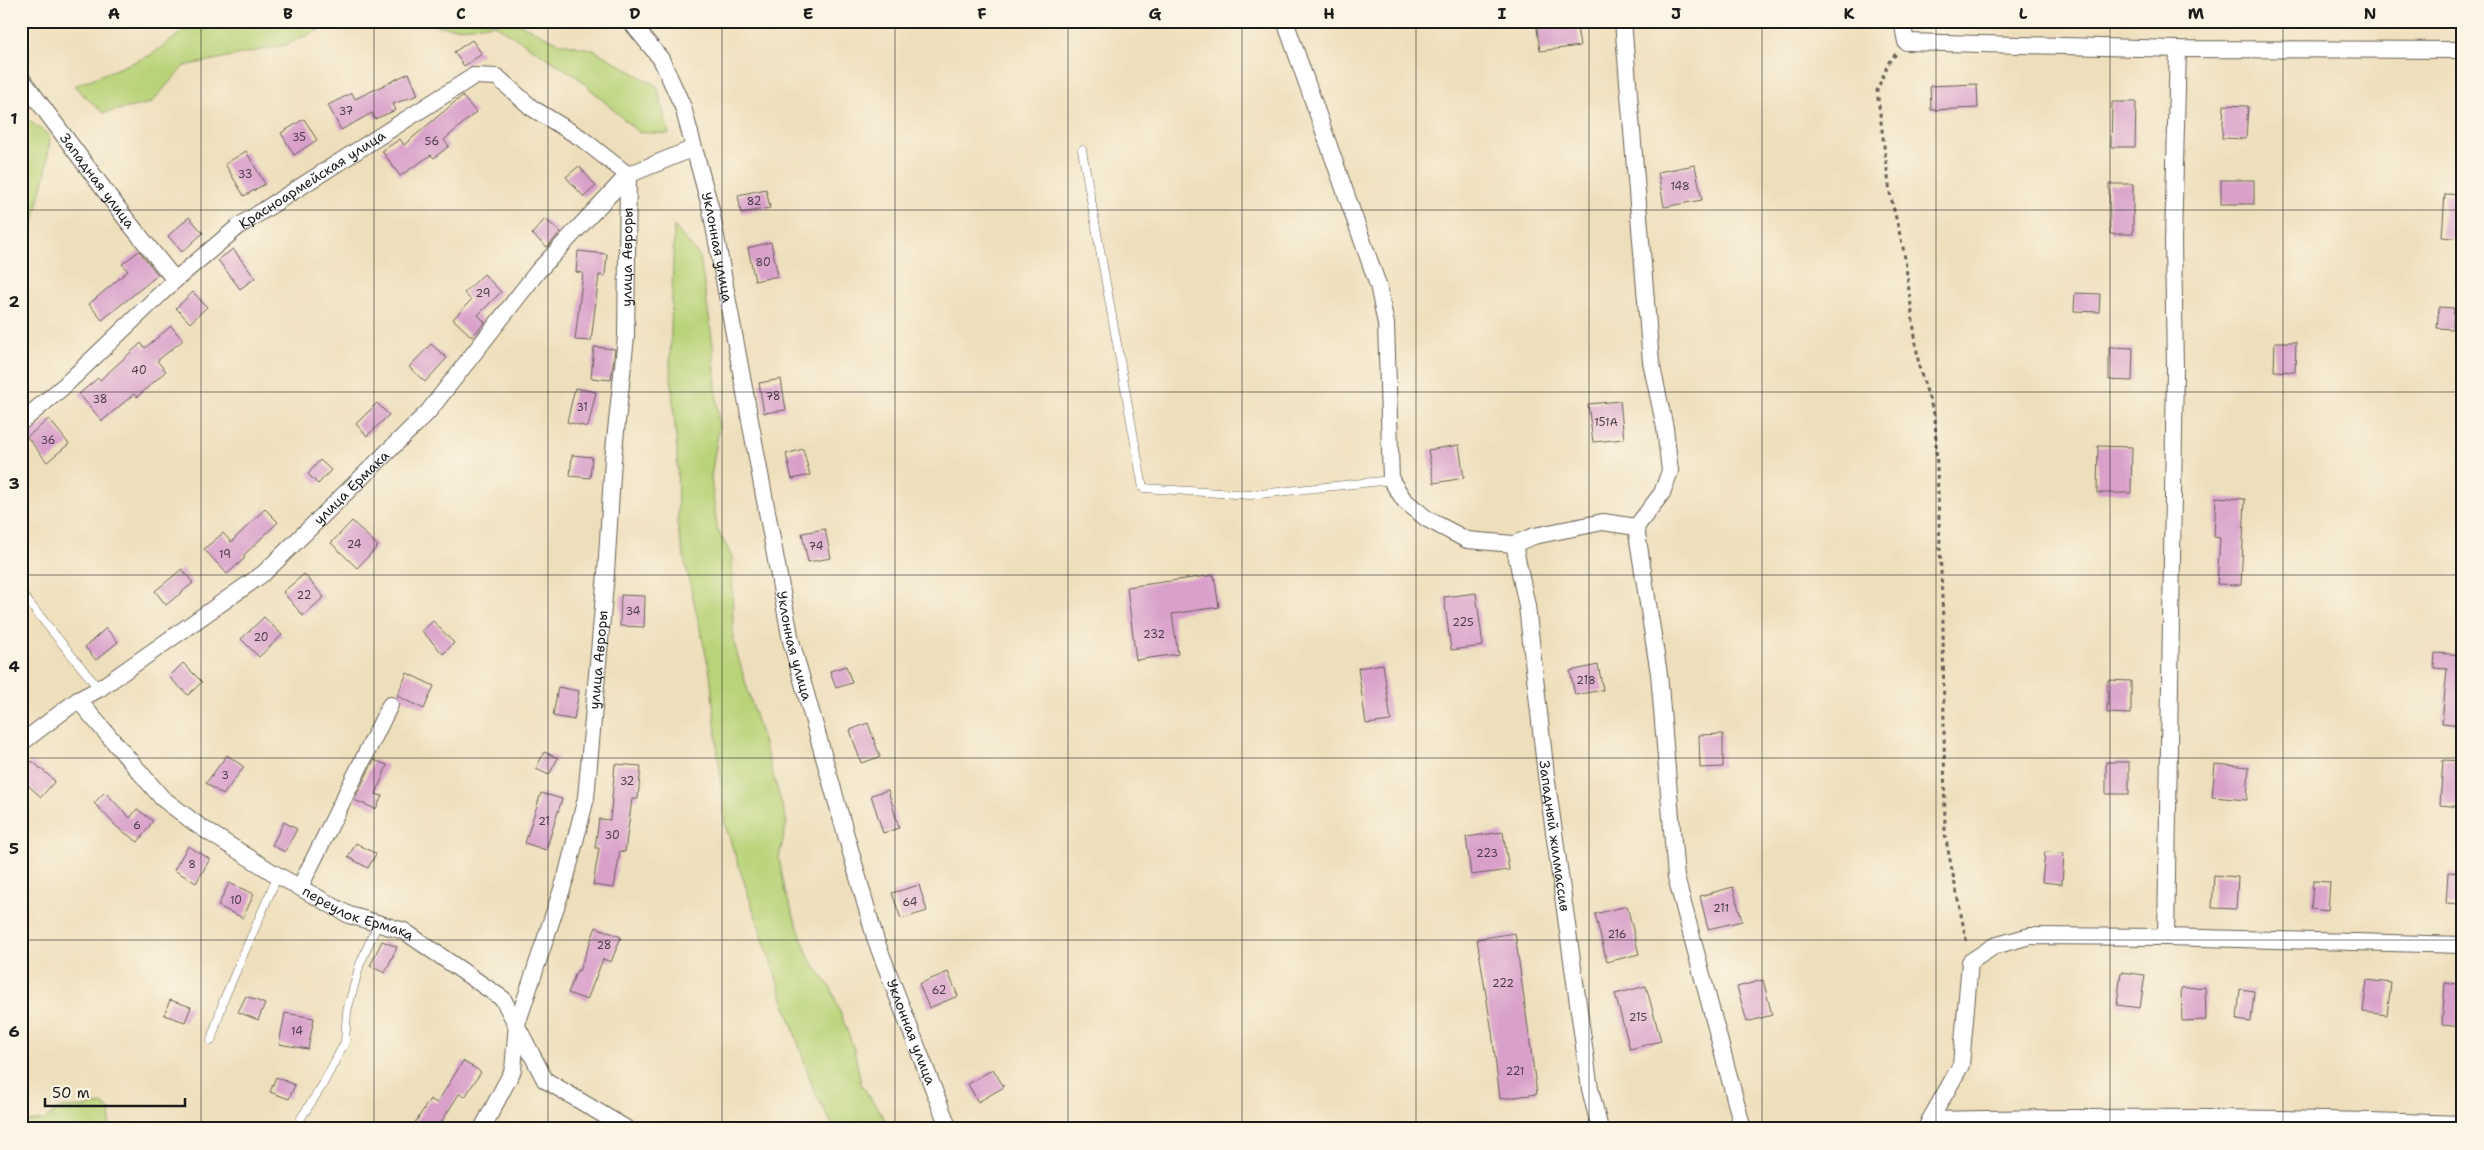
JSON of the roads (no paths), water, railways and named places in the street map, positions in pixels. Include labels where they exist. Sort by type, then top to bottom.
[{"type":"street","name":"Уклонная улица","points":[[630,21],[661,59],[683,107],[711,210],[791,641],[876,941],[949,1129]]},
{"type":"street","points":[[1284,21],[1378,285],[1386,324],[1391,480],[1404,500],[1427,519],[1467,540],[1514,544],[1534,536],[1603,522],[1636,527]]},
{"type":"street","points":[[1623,21],[1651,362],[1665,428],[1670,472],[1662,493],[1636,527],[1659,674],[1676,877],[1743,1129]]},
{"type":"street","points":[[1902,21],[1906,42],[2178,49],[2463,50]]},
{"type":"street","points":[[2166,937],[2175,368],[2173,240],[2178,49]]},
{"type":"street","name":"Красноармейская улица","points":[[21,422],[64,386],[175,280],[239,226],[474,76],[497,78],[532,108],[581,138],[628,175]]},
{"type":"street","name":"Западная улица","points":[[21,78],[126,219],[175,280]]},
{"type":"street","points":[[628,175],[694,148]]},
{"type":"street","name":"улица Ермака","points":[[21,743],[78,700],[99,689],[264,573],[428,412],[538,271],[628,175]]},
{"type":"street","name":"улица Авроры","points":[[482,1129],[513,1070],[517,1024],[566,877],[586,798],[606,573],[613,459],[626,337],[628,175]]},
{"type":"street","name":"Западный жилмассив","points":[[1514,544],[1527,606],[1546,774],[1590,1089],[1600,1129]]},
{"type":"street","name":"переулок Ермака","points":[[78,700],[162,798],[199,826],[278,876],[349,915],[404,931],[503,999],[545,1080],[628,1129]]},
{"type":"street","points":[[300,887],[390,705]]},
{"type":"street","points":[[1928,1124],[1961,1065],[1970,962],[1994,946],[2030,936],[2166,937],[2463,945]]},
{"type":"street","points":[[1928,1124],[2110,1117],[2366,1120],[2463,1124]]},
{"type":"lane","points":[[1082,150],[1143,488],[1250,495],[1391,480]]},
{"type":"lane","points":[[21,593],[99,689]]},
{"type":"lane","points":[[211,1041],[224,999],[278,876]]},
{"type":"lane","points":[[301,1118],[322,1086],[345,1042],[347,1010],[360,964],[378,923]]}]
